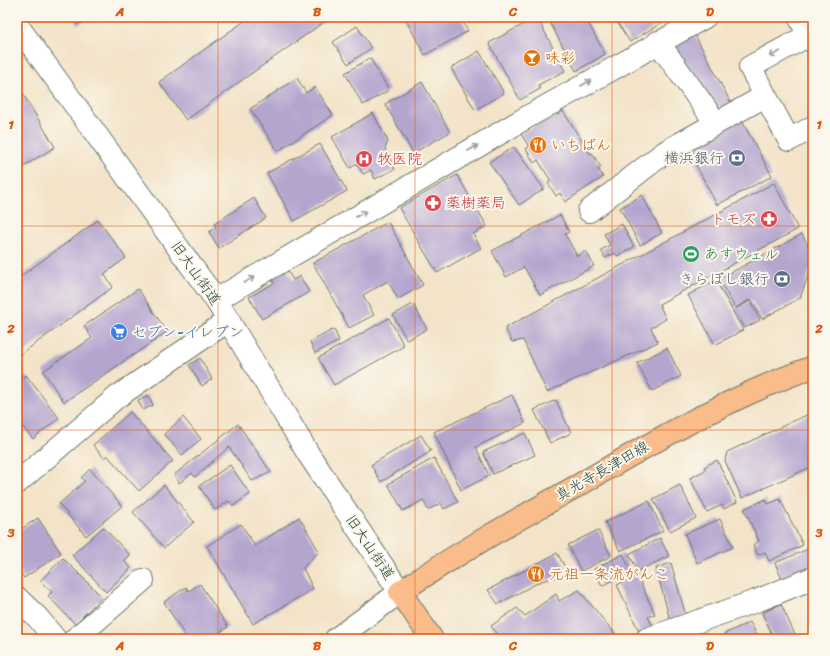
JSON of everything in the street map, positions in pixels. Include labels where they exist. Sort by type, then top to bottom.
[{"type":"main road","name":"真光寺長津田線","points":[[400,592],[446,561],[686,423],[734,399],[813,367]]},
{"type":"main road","points":[[400,592],[432,639]]},
{"type":"street","points":[[216,300],[522,120],[658,42],[705,17]]},
{"type":"street","name":"旧大山街道","points":[[17,26],[216,300],[310,455],[400,592]]},
{"type":"street","points":[[807,31],[750,67],[789,140],[813,127]]},
{"type":"street","points":[[658,42],[716,123]]},
{"type":"street","points":[[589,211],[665,152],[765,96]]},
{"type":"street","points":[[17,483],[117,398],[229,320]]},
{"type":"street","points":[[647,639],[756,601],[813,578]]},
{"type":"street","points":[[75,639],[143,580]]},
{"type":"street","points":[[336,639],[400,592]]},
{"type":"street","points":[[17,598],[38,618],[55,639]]},
{"type":"building","points":[[73,17],[92,17],[77,25]]},
{"type":"building","points":[[250,17],[331,17],[186,120],[159,82]]},
{"type":"building","points":[[404,17],[460,17],[468,31],[425,55]]},
{"type":"building","points":[[537,17],[565,71],[538,85],[540,89],[520,100],[489,43]]},
{"type":"building","points":[[547,17],[585,17],[605,54],[576,71]]},
{"type":"building","points":[[614,17],[671,17],[630,42]]},
{"type":"building","points":[[357,26],[371,48],[348,64],[333,42]]},
{"type":"building","points":[[695,35],[731,103],[712,113],[673,47]]},
{"type":"building","points":[[479,51],[504,93],[475,110],[451,68]]},
{"type":"building","points":[[370,58],[389,90],[363,105],[345,73]]},
{"type":"building","points":[[297,78],[306,93],[315,87],[333,115],[278,151],[250,109]]},
{"type":"building","points":[[422,82],[450,132],[413,153],[385,104]]},
{"type":"building","points":[[17,84],[55,147],[19,169],[17,166]]},
{"type":"building","points":[[563,111],[590,154],[592,153],[601,167],[598,169],[603,177],[565,202],[560,193],[556,196],[548,183],[551,181],[538,160],[534,163],[526,149],[529,147],[521,134],[556,112],[558,115]]},
{"type":"building","points":[[373,113],[388,141],[385,149],[395,169],[375,179],[371,170],[363,174],[357,164],[350,168],[332,137]]},
{"type":"building","points":[[741,119],[772,176],[717,205],[687,148]]},
{"type":"building","points":[[320,144],[347,191],[294,221],[267,173]]},
{"type":"building","points":[[514,147],[544,189],[519,205],[489,162]]},
{"type":"building","points":[[457,175],[487,226],[473,234],[481,248],[437,273],[399,208]]},
{"type":"building","points":[[774,183],[798,229],[659,304],[666,319],[651,328],[658,342],[547,392],[523,340],[512,342],[505,328]]},
{"type":"building","points":[[642,195],[662,233],[640,245],[620,208]]},
{"type":"building","points":[[254,198],[266,218],[219,248],[209,232],[216,227],[214,224]]},
{"type":"building","points":[[560,215],[569,232],[565,234],[577,256],[586,251],[594,266],[540,295],[524,267],[506,277],[492,251]]},
{"type":"building","points":[[98,220],[126,258],[104,274],[113,287],[17,357],[17,279]]},
{"type":"building","points":[[388,222],[423,285],[398,299],[388,281],[363,295],[374,315],[349,328],[313,263]]},
{"type":"building","points":[[622,224],[634,247],[617,256],[615,253],[605,258],[601,250],[610,245],[604,234]]},
{"type":"building","points":[[802,234],[813,255],[813,262],[800,298],[762,319],[751,299],[735,308],[719,279]]},
{"type":"building","points":[[287,270],[293,280],[300,276],[309,292],[262,319],[249,297],[274,283],[271,279]]},
{"type":"building","points":[[716,280],[743,330],[715,345],[688,295]]},
{"type":"building","points":[[138,289],[167,332],[64,402],[43,371],[92,338],[84,326]]},
{"type":"building","points":[[750,301],[760,320],[745,328],[735,309]]},
{"type":"building","points":[[413,304],[427,329],[407,340],[393,315]]},
{"type":"building","points":[[389,318],[404,346],[334,385],[318,358]]},
{"type":"building","points":[[334,329],[339,341],[315,353],[310,342]]},
{"type":"building","points":[[667,348],[681,376],[652,391],[637,363]]},
{"type":"building","points":[[200,358],[212,379],[202,386],[189,365]]},
{"type":"building","points":[[26,375],[59,418],[33,439],[17,420],[17,382]]},
{"type":"building","points":[[148,395],[153,405],[143,410],[138,400]]},
{"type":"building","points":[[512,395],[525,423],[476,447],[489,476],[461,490],[434,432]]},
{"type":"building","points":[[556,400],[571,433],[550,443],[534,410]]},
{"type":"building","points":[[130,412],[173,461],[139,491],[107,455],[104,458],[93,445]]},
{"type":"building","points":[[813,412],[813,466],[742,498],[725,461],[727,452]]},
{"type":"building","points":[[183,417],[201,439],[182,455],[164,434]]},
{"type":"building","points":[[238,424],[271,472],[252,481],[229,447],[195,477],[192,473],[179,483],[174,475]]},
{"type":"building","points":[[525,433],[535,455],[493,474],[483,452]]},
{"type":"building","points":[[421,435],[431,451],[381,482],[371,465]]},
{"type":"building","points":[[434,458],[458,502],[444,509],[441,503],[428,510],[423,500],[403,511],[388,484]]},
{"type":"building","points":[[717,460],[737,502],[724,509],[722,505],[707,512],[690,478],[706,470],[704,467]]},
{"type":"building","points":[[230,465],[250,494],[233,506],[229,501],[215,510],[199,486]]},
{"type":"building","points":[[90,469],[122,506],[86,536],[59,504],[85,481],[81,478]]},
{"type":"building","points":[[164,485],[194,522],[164,548],[133,512]]},
{"type":"building","points":[[680,485],[696,518],[670,531],[653,499]]},
{"type":"building","points":[[766,499],[768,504],[780,499],[803,545],[769,561],[765,552],[758,555],[753,545],[759,541],[744,509]]},
{"type":"building","points":[[649,501],[663,531],[620,551],[605,522]]},
{"type":"building","points":[[299,517],[319,551],[303,568],[313,589],[253,624],[207,546],[241,524],[255,546]]},
{"type":"building","points":[[38,518],[61,553],[24,578],[17,567],[17,532]]},
{"type":"building","points":[[720,519],[733,547],[697,563],[685,534]]},
{"type":"building","points":[[103,527],[130,555],[124,561],[131,568],[106,592],[72,555]]},
{"type":"building","points":[[598,530],[611,556],[581,571],[568,545]]},
{"type":"building","points":[[660,538],[669,556],[638,571],[629,554]]},
{"type":"building","points":[[813,547],[813,568],[783,582],[775,563]]},
{"type":"building","points":[[557,553],[569,574],[541,581],[498,604],[488,590]]},
{"type":"building","points":[[623,554],[631,571],[602,586],[594,569]]},
{"type":"building","points":[[63,558],[102,597],[75,624],[48,596],[52,592],[40,581]]},
{"type":"building","points":[[671,563],[686,616],[670,620],[656,568]]},
{"type":"building","points":[[637,575],[655,614],[648,617],[653,626],[640,633],[617,585]]},
{"type":"building","points":[[200,584],[228,627],[209,639],[187,639],[164,602],[186,587],[189,591]]},
{"type":"building","points":[[579,590],[616,635],[609,639],[500,639],[491,626],[517,608],[525,616],[556,594],[559,601]]},
{"type":"building","points":[[781,604],[797,639],[774,639],[762,613]]},
{"type":"building","points":[[750,622],[759,639],[726,639],[724,634]]},
{"type":"building","points":[[17,630],[31,639],[17,639]]},
{"type":"place","name":"味彩","points":[[532,58]]},
{"type":"place","name":"いちばん","points":[[538,145]]},
{"type":"place","name":"横浜銀行","points":[[737,158]]},
{"type":"place","name":"牧医院","points":[[364,159]]},
{"type":"place","name":"薬樹薬局","points":[[433,203]]},
{"type":"place","name":"トモズ","points":[[769,219]]},
{"type":"place","name":"あすウェル","points":[[691,254]]},
{"type":"place","name":"きらぼし銀行","points":[[782,279]]},
{"type":"place","name":"セブン-イレブン","points":[[119,332]]},
{"type":"place","name":"元祖一条流がんこ","points":[[536,574]]}]
